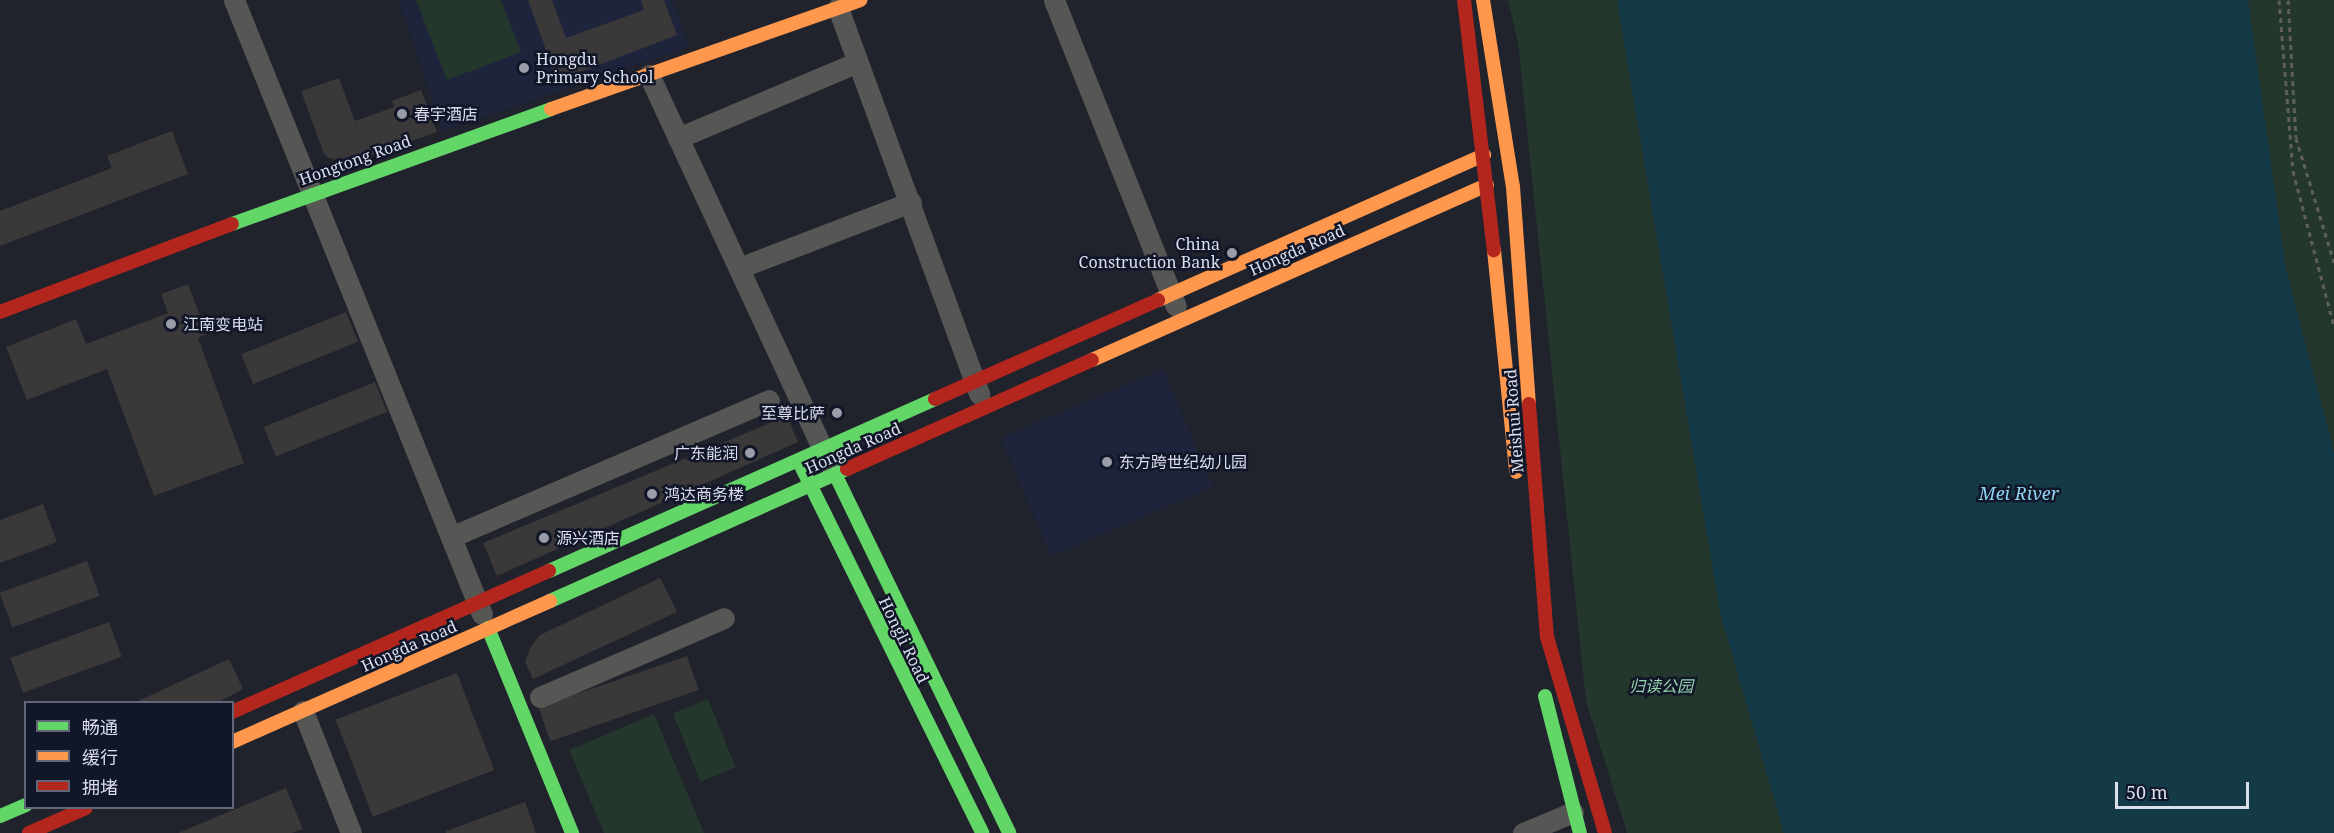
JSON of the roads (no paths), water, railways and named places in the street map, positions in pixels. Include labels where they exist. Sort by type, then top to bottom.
[{"type":"street","points":[[234,0],[572,833]]},
{"type":"street","name":"Hongtong Road","points":[[0,312],[312,193],[860,0]]},
{"type":"street","points":[[1054,0],[1182,320]]},
{"type":"street","name":"Meishui Road","points":[[1464,0],[1484,155],[1517,491]]},
{"type":"street","name":"Meishui Road","points":[[1483,0],[1513,187],[1547,637],[1605,833]]},
{"type":"street","points":[[838,8],[911,202],[984,407]]},
{"type":"street","points":[[678,138],[858,62]]},
{"type":"street","points":[[649,75],[835,474]]},
{"type":"street","name":"Hongda Road","points":[[234,711],[1484,155]]},
{"type":"street","name":"Hongda Road","points":[[234,741],[1487,185]]},
{"type":"street","points":[[739,268],[911,202]]},
{"type":"street","points":[[452,537],[769,400]]},
{"type":"street","name":"Hongli Road","points":[[798,461],[982,833]]},
{"type":"street","name":"Hongli Road","points":[[835,474],[1009,833]]},
{"type":"street","points":[[540,697],[724,618]]},
{"type":"street","points":[[1541,677],[1580,833]]},
{"type":"street","points":[[303,711],[351,833]]},
{"type":"street","points":[[0,816],[24,806]]},
{"type":"street","points":[[29,833],[82,809]]},
{"type":"street","points":[[1524,833],[1574,812]]},
{"type":"water","name":"Mei River","points":[[1617,0],[2248,0],[2286,270],[2334,452],[2334,833],[1784,833],[1720,612]]},
{"type":"place","name":"Hongdu Primary School","points":[[524,68]]},
{"type":"place","name":"春宇酒店","points":[[402,114]]},
{"type":"place","name":"China Construction Bank","points":[[1232,253]]},
{"type":"place","name":"江南变电站","points":[[171,324]]},
{"type":"place","name":"至尊比萨","points":[[837,413]]},
{"type":"place","name":"广东能润","points":[[750,453]]},
{"type":"place","name":"东方跨世纪幼儿园","points":[[1107,462]]},
{"type":"place","name":"鸿达商务楼","points":[[652,494]]},
{"type":"place","name":"源兴酒店","points":[[544,538]]},
{"type":"park label","name":"归读公园","points":[[1661,686]]}]
